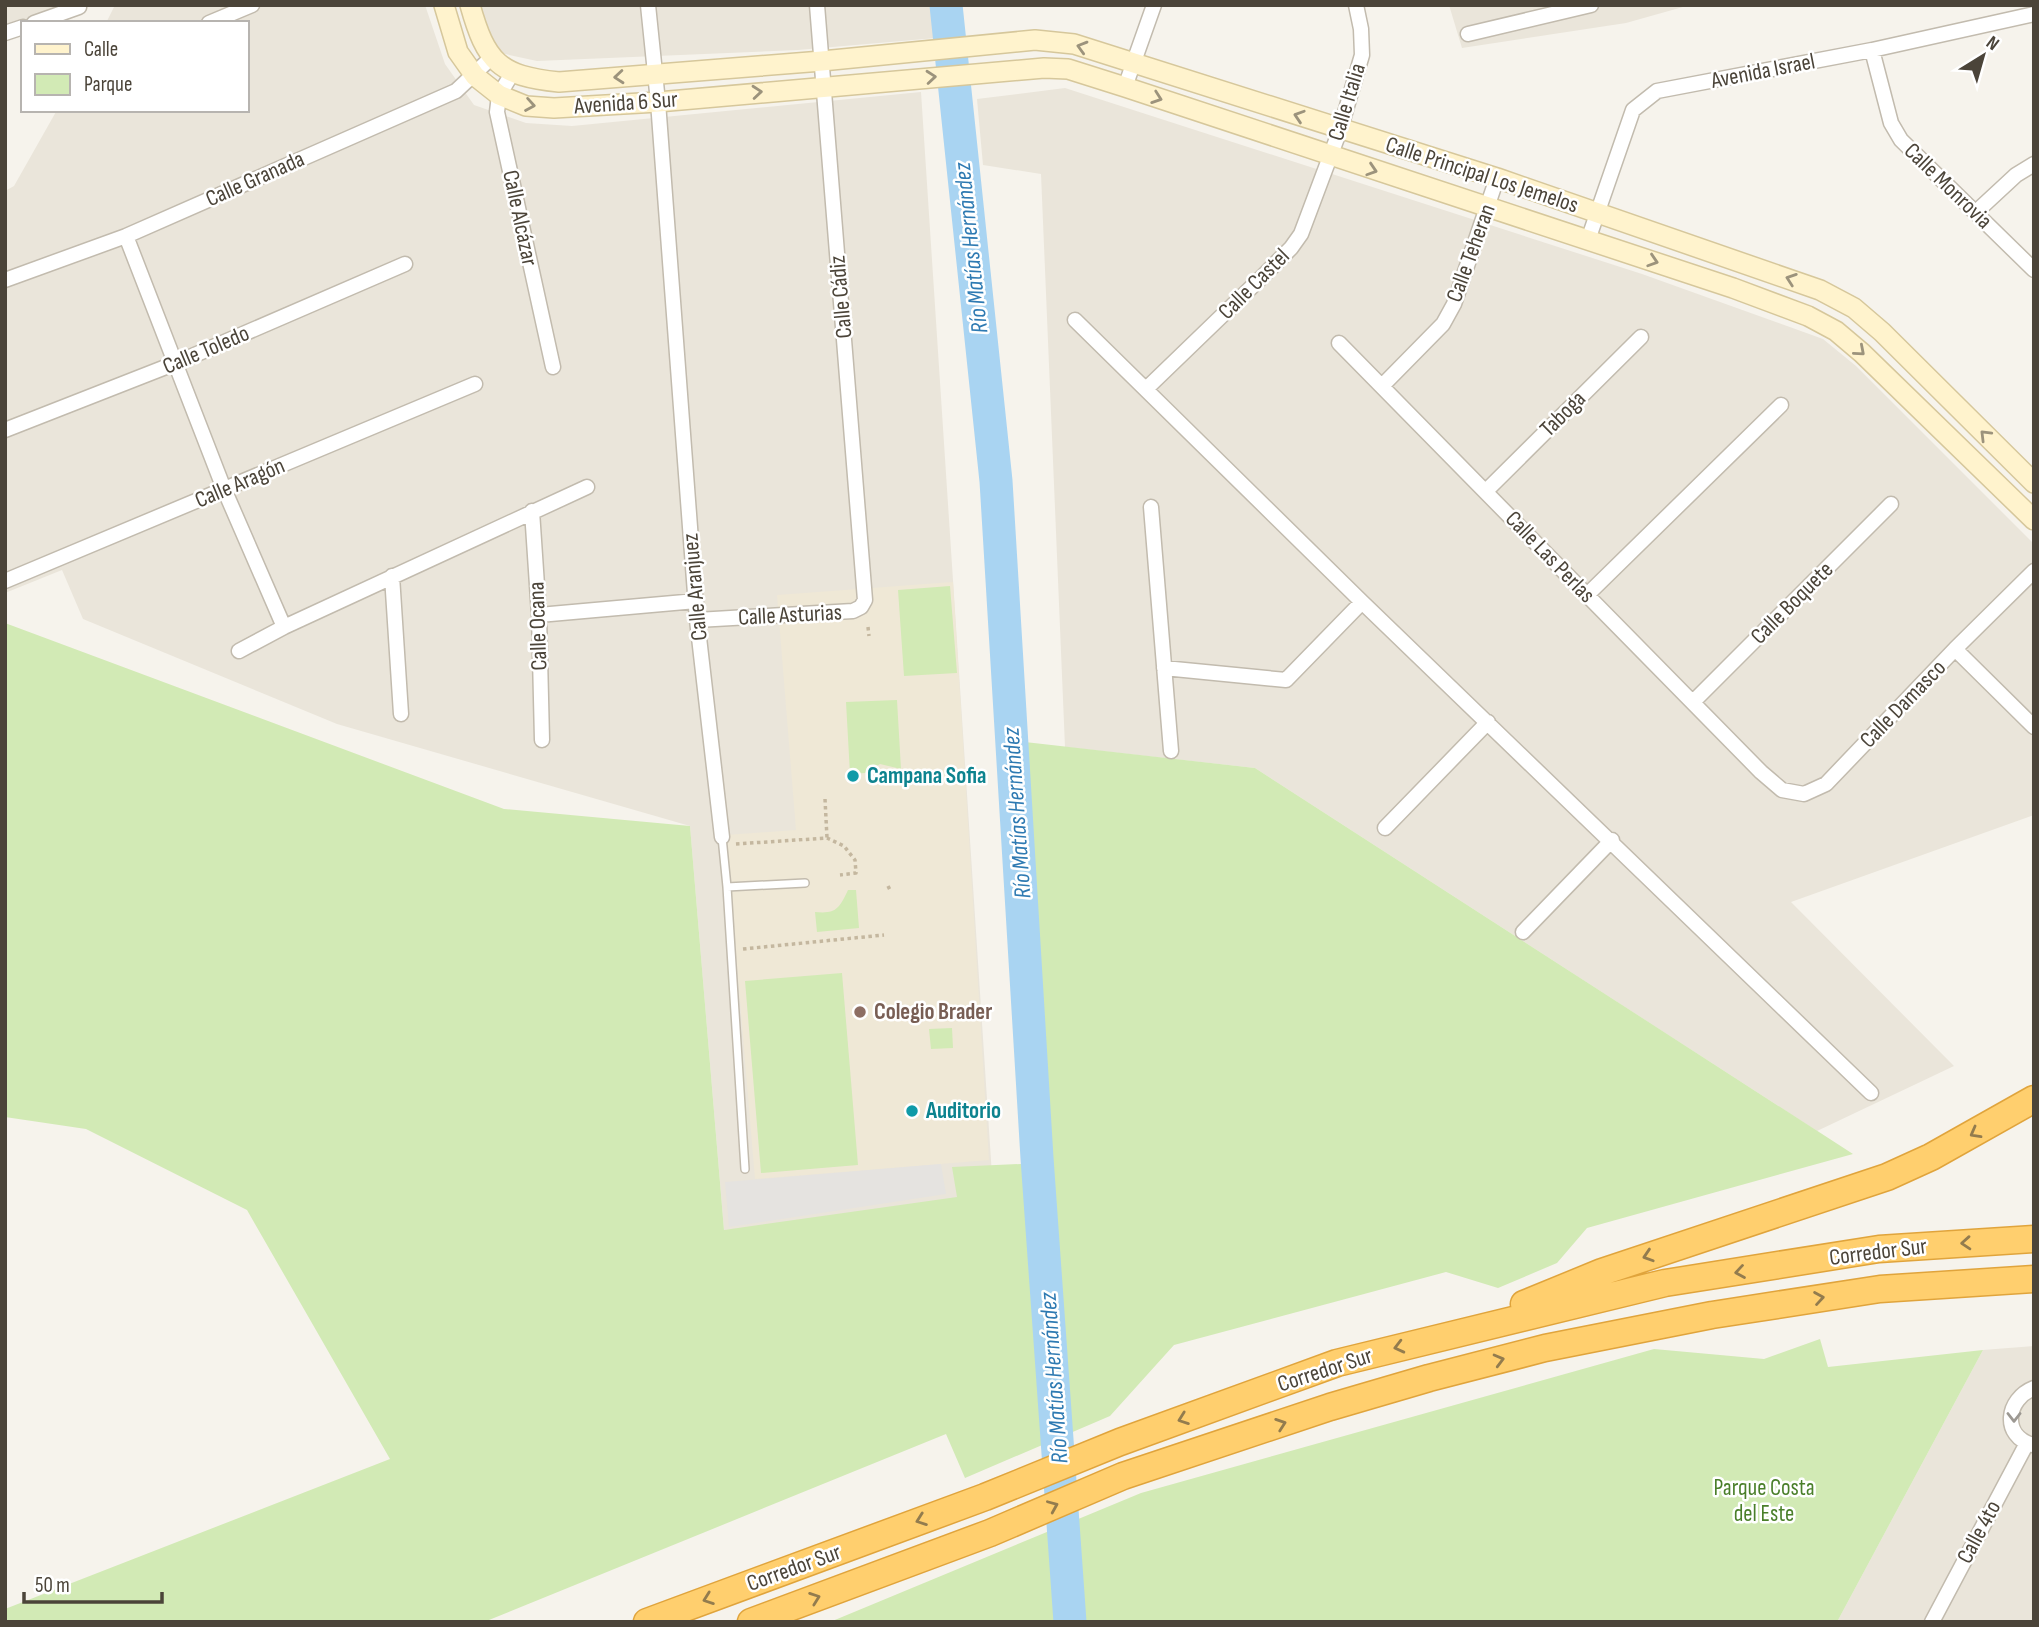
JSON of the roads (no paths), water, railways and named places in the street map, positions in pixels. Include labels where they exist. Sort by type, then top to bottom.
[{"type":"highway","points":[[1451,1333],[1602,1272],[1887,1177],[1931,1157],[2034,1098]]},
{"type":"highway","name":"Corredor Sur","points":[[647,1622],[985,1497],[1120,1442],[1338,1363],[1451,1333],[1665,1283],[1879,1250],[2034,1239]]},
{"type":"highway","name":"Corredor Sur","points":[[751,1622],[990,1533],[1123,1476],[1330,1407],[1545,1348],[1712,1315],[1880,1289],[2034,1279]]},
{"type":"main road","name":"Avenida 6 Sur","points":[[444,5],[458,52],[475,76],[499,95],[526,106],[554,108],[659,102],[863,82]]},
{"type":"main road","name":"Avenida 6 Sur","points":[[470,5],[479,37],[492,57],[513,72],[530,79],[559,82],[858,58]]},
{"type":"main road","name":"Calle Principal Los Jemelos","points":[[858,58],[1035,40],[1074,44],[1497,178],[1820,289],[1854,308],[1882,331],[2034,483]]},
{"type":"main road","name":"Calle Principal Los Jemelos","points":[[863,82],[1044,68],[1068,69],[1588,240],[1808,316],[1836,331],[1862,352],[2034,520]]},
{"type":"street","points":[[214,21],[252,5]]},
{"type":"street","name":"Calle Aranjuez","points":[[648,5],[659,102],[697,621],[727,841]]},
{"type":"street","name":"Calle Cádiz","points":[[817,5],[864,588]]},
{"type":"street","points":[[1125,87],[1154,5]]},
{"type":"street","name":"Calle Italia","points":[[1330,157],[1362,55],[1361,29],[1356,5]]},
{"type":"street","points":[[1468,34],[1591,5]]},
{"type":"street","points":[[40,21],[79,7]]},
{"type":"street","name":"Avenida Israel","points":[[1588,240],[1633,110],[1657,91],[1872,50],[2034,14]]},
{"type":"street","name":"Calle Monrovia","points":[[1872,50],[1891,123],[1901,140],[2034,270]]},
{"type":"street","name":"Calle Granada","points":[[5,280],[126,236],[456,92],[492,57]]},
{"type":"street","points":[[499,95],[513,72]]},
{"type":"street","name":"Calle Alcázar","points":[[499,95],[497,112],[553,367]]},
{"type":"street","name":"Calle Castel","points":[[1146,389],[1291,248],[1308,217],[1330,157]]},
{"type":"street","points":[[1975,213],[2016,175],[2034,164]]},
{"type":"street","name":"Calle Teheran","points":[[1382,386],[1443,324],[1454,304],[1497,178]]},
{"type":"street","points":[[126,236],[223,489],[284,627]]},
{"type":"street","name":"Calle Toledo","points":[[5,430],[176,363],[405,264]]},
{"type":"street","points":[[1076,320],[1362,602],[1612,840],[1871,1094]]},
{"type":"street","name":"Taboga","points":[[1486,491],[1641,337]]},
{"type":"street","name":"Calle Las Perlas","points":[[1339,343],[1761,772]]},
{"type":"street","name":"Calle Aragón","points":[[5,582],[475,384]]},
{"type":"street","points":[[1587,595],[1781,405]]},
{"type":"street","points":[[239,651],[391,576],[587,487]]},
{"type":"street","name":"Calle Boquete","points":[[1693,702],[1891,504]]},
{"type":"street","points":[[1151,507],[1171,751]]},
{"type":"street","name":"Calle Ocana","points":[[532,511],[539,615],[542,740]]},
{"type":"street","name":"Calle Damasco","points":[[1761,772],[1782,790],[1804,794],[1826,784],[2034,571]]},
{"type":"street","points":[[391,576],[401,714]]},
{"type":"street","name":"Calle Asturias","points":[[697,621],[853,611],[861,607],[865,600],[864,588]]},
{"type":"street","points":[[539,615],[696,601]]},
{"type":"street","points":[[1164,668],[1286,680],[1362,602]]},
{"type":"street","points":[[1955,649],[2034,727]]},
{"type":"street","points":[[1385,828],[1488,722]]},
{"type":"street","points":[[1523,932],[1612,840]]},
{"type":"street","name":"Calle 4to","points":[[1932,1622],[2030,1444],[2016,1434],[2011,1416],[2017,1398],[2034,1388]]},
{"type":"lane","name":"Calle Aranjuez","points":[[727,841],[727,887],[746,1169]]},
{"type":"lane","points":[[727,887],[805,883]]},
{"type":"waterway","name":"Río Matías Hernández","points":[[946,5],[996,481],[1037,1158],[1070,1622]]},
{"type":"place","name":"Campana Sofia","points":[[853,776]]},
{"type":"place","name":"Colegio Brader","points":[[860,1012]]},
{"type":"place","name":"Auditorio","points":[[912,1111]]},
{"type":"park label","name":"Parque Costa del Este","points":[[1764,1501]]}]
